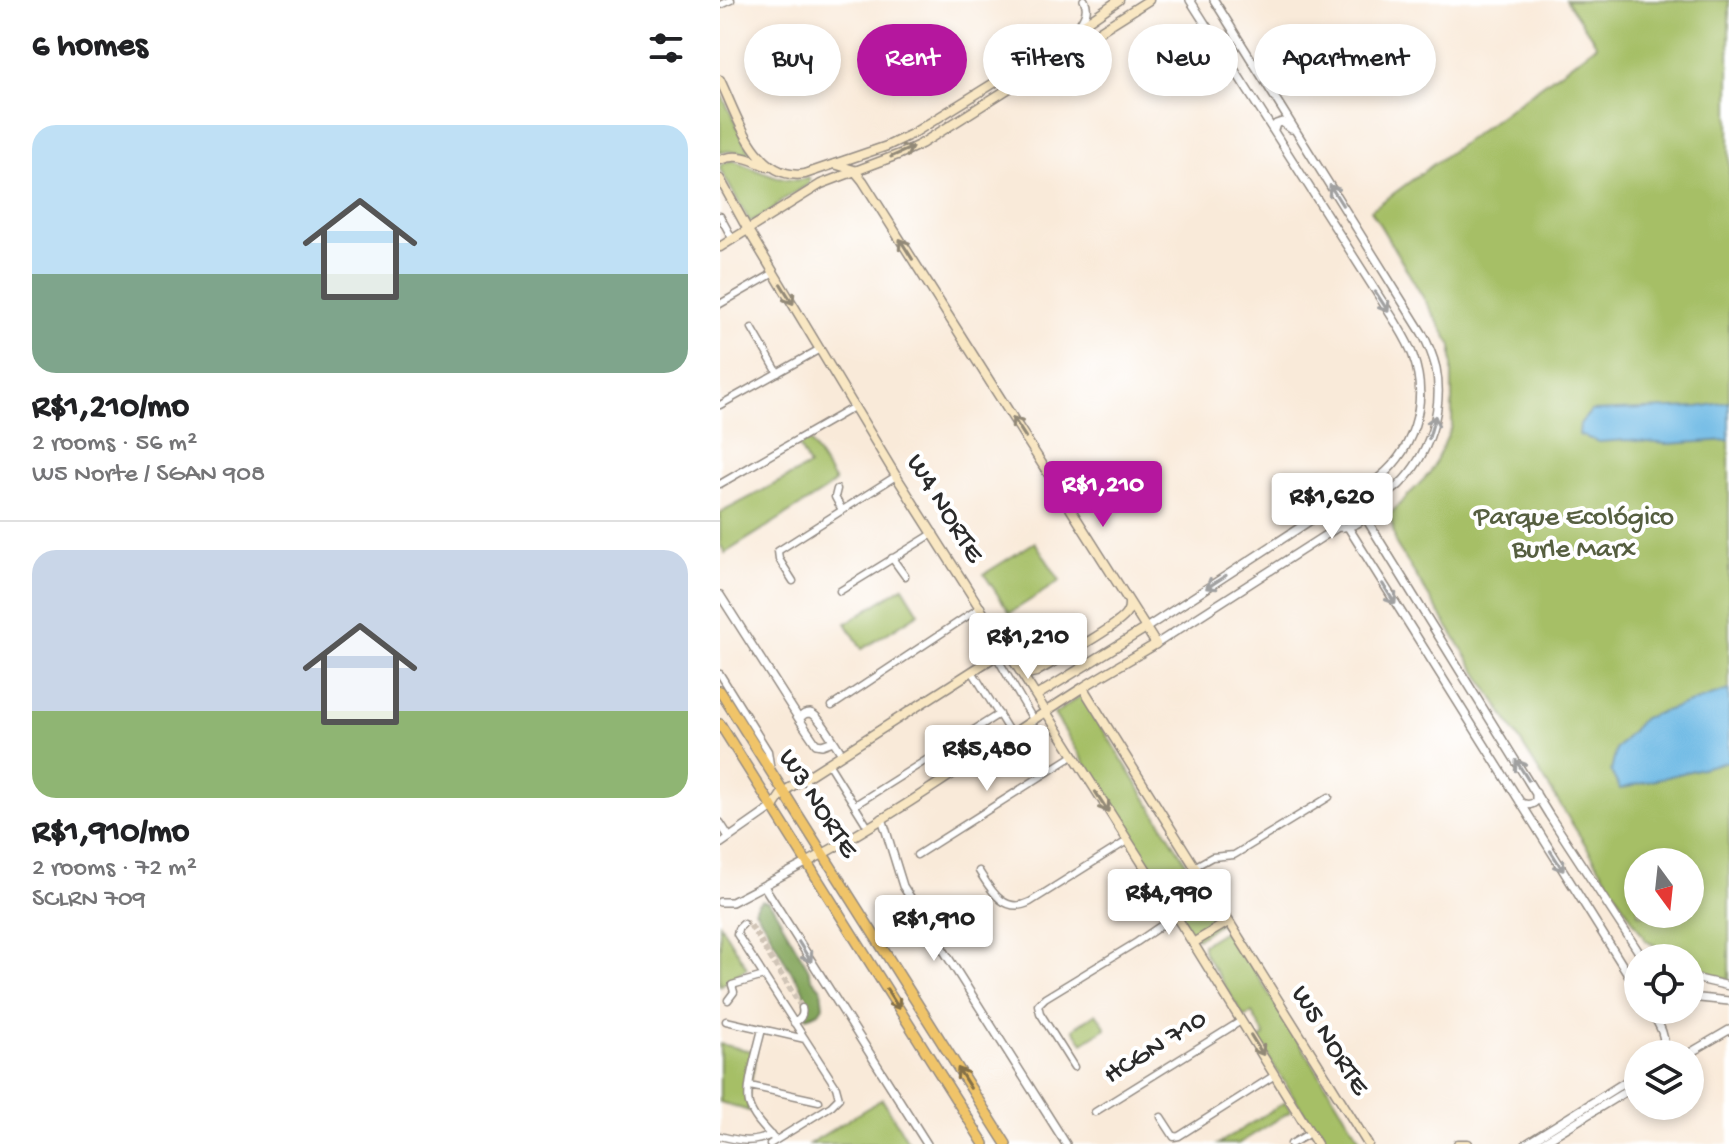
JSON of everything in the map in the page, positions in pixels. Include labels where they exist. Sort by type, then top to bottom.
[{"type":"main road","points":[[1086,24],[1119,0]]},
{"type":"main road","points":[[720,247],[821,184],[921,144],[1146,1]]},
{"type":"main road","points":[[720,80],[757,152],[776,170]]},
{"type":"main road","points":[[720,160],[729,156],[743,157],[792,175],[805,174],[887,146],[983,89]]},
{"type":"main road","points":[[808,862],[845,842],[1156,644],[863,181],[854,170],[834,164]]},
{"type":"main road","points":[[805,174],[811,182],[805,194]]},
{"type":"main road","name":"W4 NORTE","points":[[720,179],[896,476],[1317,1144]]},
{"type":"main road","points":[[1019,670],[1027,674],[1036,672],[1102,632],[1128,612],[1129,599]]},
{"type":"main road","points":[[1036,696],[1146,628]]},
{"type":"main road","points":[[773,807],[783,792],[1007,649]]},
{"type":"main road","name":"W5 NORTE","points":[[1083,688],[1368,1144]]},
{"type":"main road","name":"W3 NORTE","points":[[720,691],[1006,1144]]},
{"type":"main road","points":[[722,726],[739,744],[746,742],[747,735]]},
{"type":"main road","name":"W3 NORTE","points":[[722,726],[984,1144]]},
{"type":"main road","points":[[744,761],[749,751],[760,756]]},
{"type":"main road","points":[[822,884],[838,901],[846,890]]},
{"type":"main road","points":[[840,913],[847,906],[856,907]]},
{"type":"main road","points":[[1193,943],[1228,922]]},
{"type":"main road","points":[[1458,1144],[1468,1144]]},
{"type":"street","points":[[720,5],[731,0]]},
{"type":"street","points":[[1080,24],[1086,14],[1084,0]]},
{"type":"street","points":[[1146,628],[1328,509],[1339,495],[1359,492],[1388,470],[1411,437],[1421,392],[1413,355],[1403,334],[1190,0]]},
{"type":"street","points":[[1156,644],[1338,527],[1357,524],[1369,508],[1398,485],[1423,454],[1439,398],[1435,366],[1422,333],[1307,149],[1276,112],[1214,0]]},
{"type":"street","points":[[1242,79],[1267,114],[1276,112]]},
{"type":"street","points":[[1274,130],[1276,124],[1284,123],[1307,149]]},
{"type":"street","points":[[720,216],[733,240]]},
{"type":"street","points":[[720,304],[774,273]]},
{"type":"street","points":[[752,328],[778,373]]},
{"type":"street","points":[[720,405],[820,349]]},
{"type":"street","points":[[720,484],[854,407]]},
{"type":"street","points":[[793,581],[779,559],[778,551],[896,476]]},
{"type":"street","points":[[837,489],[835,497],[842,510]]},
{"type":"street","points":[[1359,492],[1369,508]]},
{"type":"street","points":[[1328,509],[1329,516],[1338,527]]},
{"type":"street","points":[[1365,517],[1549,815],[1633,944]]},
{"type":"street","points":[[1348,527],[1624,968]]},
{"type":"street","points":[[840,591],[934,533]]},
{"type":"street","points":[[892,558],[905,576]]},
{"type":"street","points":[[720,595],[816,744],[833,741]]},
{"type":"street","points":[[832,706],[981,607]]},
{"type":"street","points":[[996,656],[1034,721]]},
{"type":"street","points":[[972,671],[1012,736]]},
{"type":"street","points":[[720,674],[768,751],[771,774]]},
{"type":"street","points":[[799,719],[805,714],[814,714],[842,754]]},
{"type":"street","points":[[855,805],[999,714]]},
{"type":"street","points":[[917,855],[1073,756]]},
{"type":"street","points":[[828,763],[868,827]]},
{"type":"street","points":[[804,778],[845,842]]},
{"type":"street","points":[[1520,802],[1525,805],[1534,803],[1537,798],[1535,790]]},
{"type":"street","points":[[1194,867],[1212,857],[1234,855],[1329,797]]},
{"type":"street","points":[[720,844],[773,807]]},
{"type":"street","points":[[1531,821],[1539,811],[1549,815]]},
{"type":"street","points":[[882,818],[903,886],[1066,1144]]},
{"type":"street","points":[[720,823],[729,837]]},
{"type":"street","points":[[979,871],[996,896],[1013,906],[1023,906],[1127,841]]},
{"type":"street","points":[[720,902],[732,902],[808,862]]},
{"type":"street","points":[[764,886],[927,1144]]},
{"type":"street","points":[[1074,1067],[1038,1005],[1175,916]]},
{"type":"street","points":[[720,1136],[754,1143],[772,1140],[831,1106],[839,1098],[836,1087],[742,942],[737,932],[743,924]]},
{"type":"street","points":[[728,1000],[734,992],[732,985],[764,976]]},
{"type":"street","points":[[1704,980],[1729,986]]},
{"type":"street","points":[[1704,998],[1729,1001]]},
{"type":"street","points":[[794,1023],[801,1017],[802,1008]]},
{"type":"street","points":[[726,1021],[805,1039]]},
{"type":"street","name":"HCGN 710","points":[[1095,1112],[1241,1021]]},
{"type":"street","points":[[762,1029],[750,1086],[750,1105],[772,1140]]},
{"type":"street","points":[[1704,1045],[1729,1030]]},
{"type":"street","points":[[1161,1117],[1171,1135],[1179,1136],[1275,1075]]},
{"type":"street","points":[[1526,1144],[1624,1083]]},
{"type":"street","points":[[750,1086],[819,1101]]},
{"type":"street","points":[[1540,1144],[1624,1093]]},
{"type":"street","points":[[1291,1144],[1310,1133]]},
{"type":"green space","name":"Parque Ecológico Burle Marx","points":[[1566,0],[1729,0],[1729,979],[1704,971],[1704,944],[1652,944],[1646,941],[1638,928],[1704,928],[1704,848],[1624,848],[1624,906],[1396,544],[1390,514],[1430,473],[1452,427],[1452,346],[1371,210],[1597,45]]},
{"type":"green space","points":[[720,91],[751,155],[736,151],[720,153]]},
{"type":"green space","points":[[733,160],[780,178],[809,178],[809,184],[781,201],[770,212],[750,222],[720,169],[721,164]]},
{"type":"green space","points":[[809,440],[835,482],[725,553],[720,544],[720,513],[809,466],[799,446]]},
{"type":"green space","points":[[1035,542],[1060,581],[1010,613],[984,574]]},
{"type":"green space","points":[[903,587],[919,613],[862,649],[846,623]]},
{"type":"green space","points":[[1082,695],[1222,921],[1198,938],[1193,936],[1054,714]]},
{"type":"green space","points":[[762,900],[773,907],[812,979],[821,989],[823,1006],[819,1012],[805,1015],[807,1001],[801,985],[755,910]]},
{"type":"green space","points":[[720,924],[747,968],[720,986]]},
{"type":"green space","points":[[1224,931],[1231,933],[1363,1144],[1324,1144],[1258,1041],[1265,1036],[1252,1013],[1244,1017],[1203,951],[1203,944]]},
{"type":"green space","points":[[1096,1013],[1106,1028],[1083,1043],[1073,1029]]},
{"type":"green space","points":[[720,1044],[756,1052],[748,1098],[749,1111],[720,1102]]},
{"type":"green space","points":[[882,1099],[910,1144],[809,1144]]},
{"type":"green space","points":[[1285,1102],[1291,1111],[1238,1144],[1218,1144]]},
{"type":"water","points":[[1729,402],[1729,440],[1667,444],[1627,440],[1599,442],[1579,435],[1580,424],[1591,411],[1698,407]]},
{"type":"water","points":[[1729,690],[1729,761],[1620,789],[1611,772],[1616,749],[1643,718]]},
{"type":"tunnel","points":[[743,924],[749,923],[802,1008]]}]
